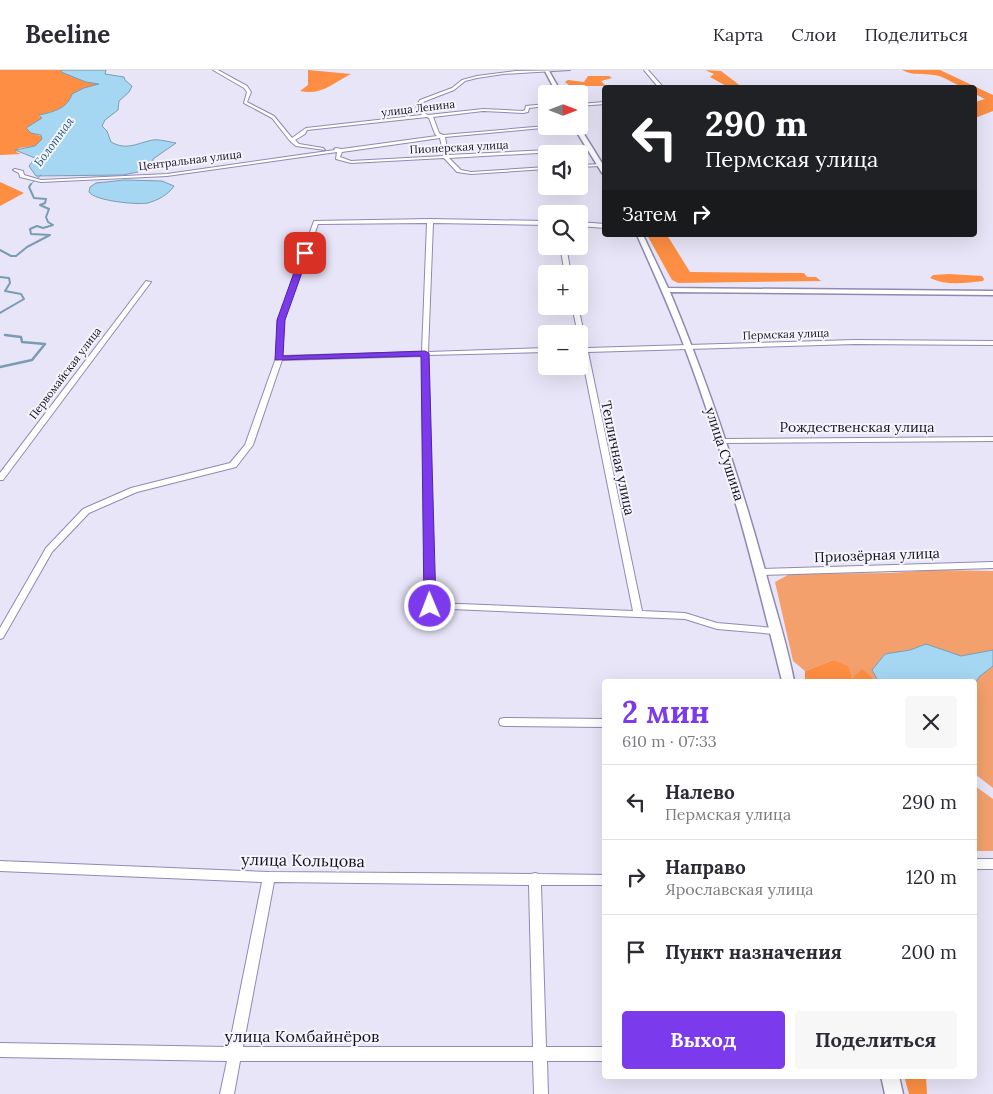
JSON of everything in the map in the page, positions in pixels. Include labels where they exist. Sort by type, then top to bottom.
[{"type":"street","points":[[215,70],[246,87],[249,92],[245,102],[273,117],[292,140]]},
{"type":"street","points":[[538,168],[471,173],[454,168],[446,158],[442,136],[437,134],[431,117],[426,116],[418,106],[420,101],[442,94],[464,80],[483,75],[521,71],[547,72],[568,70]]},
{"type":"street","points":[[646,70],[659,85]]},
{"type":"street","points":[[547,72],[555,85]]},
{"type":"street","points":[[588,104],[602,103]]},
{"type":"street","name":"улица Ленина","points":[[292,140],[303,133],[306,128],[483,110],[524,112],[527,111],[527,107],[538,106]]},
{"type":"street","name":"Центральная улица","points":[[15,170],[21,172],[22,176],[29,180],[167,175],[442,136],[538,128]]},
{"type":"street","points":[[581,135],[602,167]]},
{"type":"street","name":"Центральная улица","points":[[292,140],[298,145],[340,149]]},
{"type":"street","name":"Пионерская улица","points":[[340,149],[338,158],[351,162],[590,149]]},
{"type":"street","points":[[524,154],[534,168]]},
{"type":"street","points":[[588,167],[602,168]]},
{"type":"street","points":[[430,221],[425,353],[430,606],[685,616],[717,626],[775,631]]},
{"type":"street","points":[[0,636],[49,550],[86,511],[134,490],[233,464],[249,445],[278,358],[281,320],[316,222],[538,223]]},
{"type":"street","points":[[588,225],[602,226]]},
{"type":"street","name":"улица Сушина","points":[[641,237],[668,290],[722,441],[761,572],[787,679]]},
{"type":"street","name":"Первомайская улица","points":[[0,478],[148,282]]},
{"type":"street","points":[[668,290],[993,293]]},
{"type":"street","name":"Пермская улица","points":[[588,350],[846,342],[993,343]]},
{"type":"street","points":[[278,358],[538,350]]},
{"type":"street","name":"Тепличная улица","points":[[586,375],[638,614]]},
{"type":"street","name":"Рождественская улица","points":[[722,441],[993,439]]},
{"type":"street","name":"Приозёрная улица","points":[[761,572],[993,565]]},
{"type":"street","points":[[504,722],[602,723]]},
{"type":"street","points":[[977,864],[993,864]]},
{"type":"street","name":"улица Кольцова","points":[[0,866],[269,877],[602,880]]},
{"type":"street","points":[[227,1094],[269,877]]},
{"type":"street","points":[[535,878],[541,1094]]},
{"type":"street","name":"улица Комбайнёров","points":[[0,1050],[234,1054],[540,1052],[602,1054]]},
{"type":"street","points":[[891,1079],[894,1094]]},
{"type":"shaded area","points":[[0,70],[62,70],[62,72],[86,82],[100,84],[84,88],[62,108],[39,116],[42,118],[31,133],[41,136],[42,139],[35,146],[19,148],[16,152],[21,154],[0,155]]},
{"type":"shaded area","points":[[308,70],[351,74],[321,90],[314,92],[300,91],[308,85]]},
{"type":"shaded area","points":[[705,70],[721,71],[739,85],[724,85],[710,77],[714,74]]},
{"type":"shaded area","points":[[902,70],[940,70],[972,85],[959,85],[943,77],[929,74]]},
{"type":"shaded area","points":[[588,76],[609,76],[612,78],[601,81],[605,85],[602,86],[569,85],[565,82],[568,80],[584,82]]},
{"type":"shaded area","points":[[977,87],[993,95],[993,111],[977,117],[977,101],[985,99],[977,95]]},
{"type":"shaded area","points":[[0,182],[24,193],[0,206]]},
{"type":"shaded area","points":[[648,237],[668,237],[690,272],[804,273],[807,277],[816,277],[821,281],[678,283],[672,280]]},
{"type":"shaded area","points":[[933,275],[982,276],[984,279],[983,281],[956,283],[936,281],[930,278]]},
{"type":"shaded area","points":[[933,570],[993,571],[993,650],[961,656],[926,644],[910,650],[885,654],[872,670],[877,679],[862,670],[852,678],[833,660],[805,671],[793,661],[775,582],[790,574],[891,573]]},
{"type":"shaded area","points":[[833,660],[848,666],[852,678],[862,669],[874,679],[805,679],[805,671]]},
{"type":"shaded area","points":[[993,666],[993,788],[977,776],[977,680]]},
{"type":"shaded area","points":[[977,787],[993,799],[993,851],[977,851]]},
{"type":"shaded area","points":[[905,1079],[926,1079],[927,1094],[909,1094]]},
{"type":"water","points":[[62,70],[106,70],[105,74],[124,77],[132,86],[129,92],[119,101],[118,110],[105,120],[102,126],[107,131],[111,142],[122,146],[156,140],[176,143],[153,159],[152,169],[123,175],[36,176],[29,166],[35,158],[15,150],[35,146],[42,139],[41,135],[31,133],[26,128],[42,118],[39,115],[54,111],[63,106],[72,94],[99,84],[86,82],[61,72]]},
{"type":"water","points":[[125,180],[162,181],[174,186],[159,199],[148,203],[126,203],[107,200],[89,192],[90,187],[96,183]]},
{"type":"water","points":[[926,644],[961,656],[993,650],[993,666],[977,680],[877,679],[872,670],[885,654],[910,650]]},
{"type":"waterway","name":"Болотная","points":[[31,184],[41,175]]},
{"type":"waterway","name":"Болотная","points":[[0,250],[11,256],[16,256],[27,247],[50,235],[31,234],[30,229],[37,226],[43,228],[53,225],[48,222],[46,217],[49,209],[40,205],[45,203],[46,199],[34,198],[29,187],[31,184]]},
{"type":"waterway","name":"Болотная","points":[[0,277],[9,278],[10,283],[5,291],[21,294],[24,299],[0,313]]},
{"type":"waterway","name":"Болотная","points":[[0,367],[32,360],[45,344],[22,342],[21,337],[5,335]]},
{"type":"route","points":[[305,253],[281,320],[278,358],[425,353],[430,606]]}]
